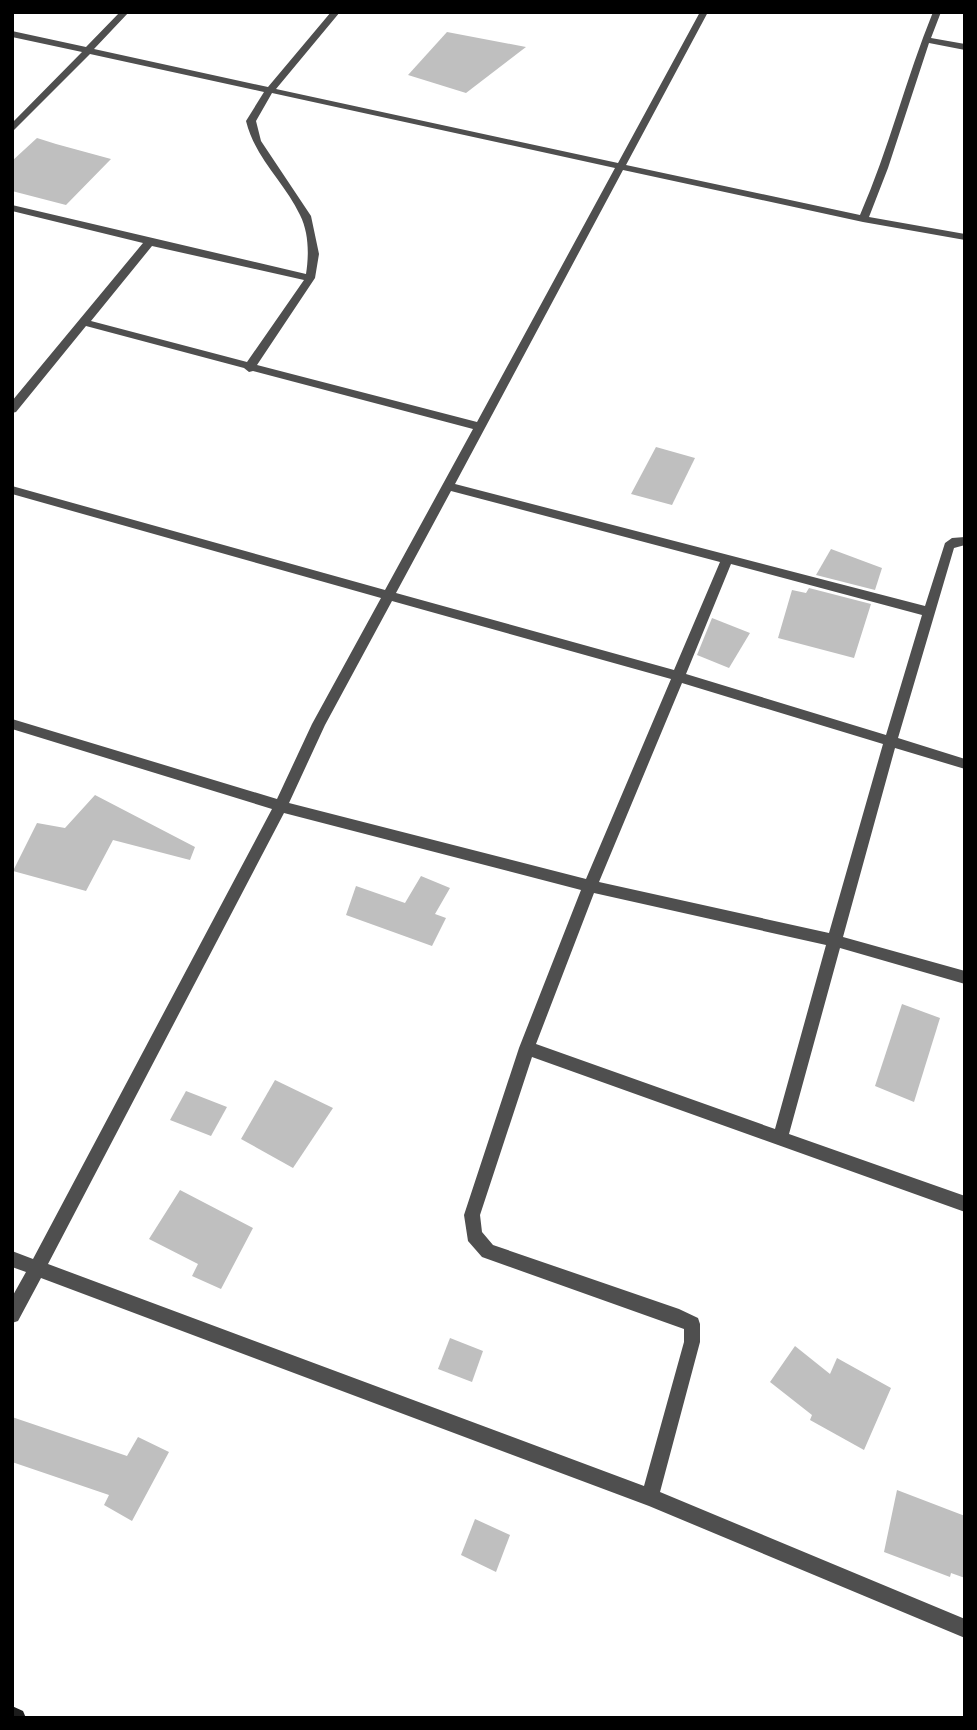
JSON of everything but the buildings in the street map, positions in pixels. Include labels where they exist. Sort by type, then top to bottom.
[{"type":"street","points":[[12,129],[125,12]]},
{"type":"street","points":[[249,369],[310,278],[314,254],[306,216],[257,141],[251,121],[269,91],[336,12]]},
{"type":"street","points":[[12,1315],[281,806],[319,724],[388,594],[704,12]]},
{"type":"street","points":[[863,219],[876,192],[925,40],[937,12]]},
{"type":"street","points":[[12,34],[863,219],[965,237]]},
{"type":"street","points":[[925,40],[965,47]]},
{"type":"street","points":[[12,208],[310,278]]},
{"type":"street","points":[[12,410],[150,242]]},
{"type":"street","points":[[82,323],[249,369],[480,427]]},
{"type":"street","points":[[448,486],[930,612]]},
{"type":"street","points":[[12,490],[677,676],[965,764]]},
{"type":"street","points":[[780,1138],[949,546],[956,541],[965,541]]},
{"type":"street","points":[[650,1497],[692,1342],[692,1324],[679,1317],[488,1251],[474,1235],[472,1215],[527,1048],[590,886],[727,560]]},
{"type":"street","points":[[12,724],[281,806],[590,886],[836,940],[965,978]]},
{"type":"street","points":[[527,1048],[965,1204]]},
{"type":"street","points":[[12,1259],[650,1497],[965,1629]]}]
